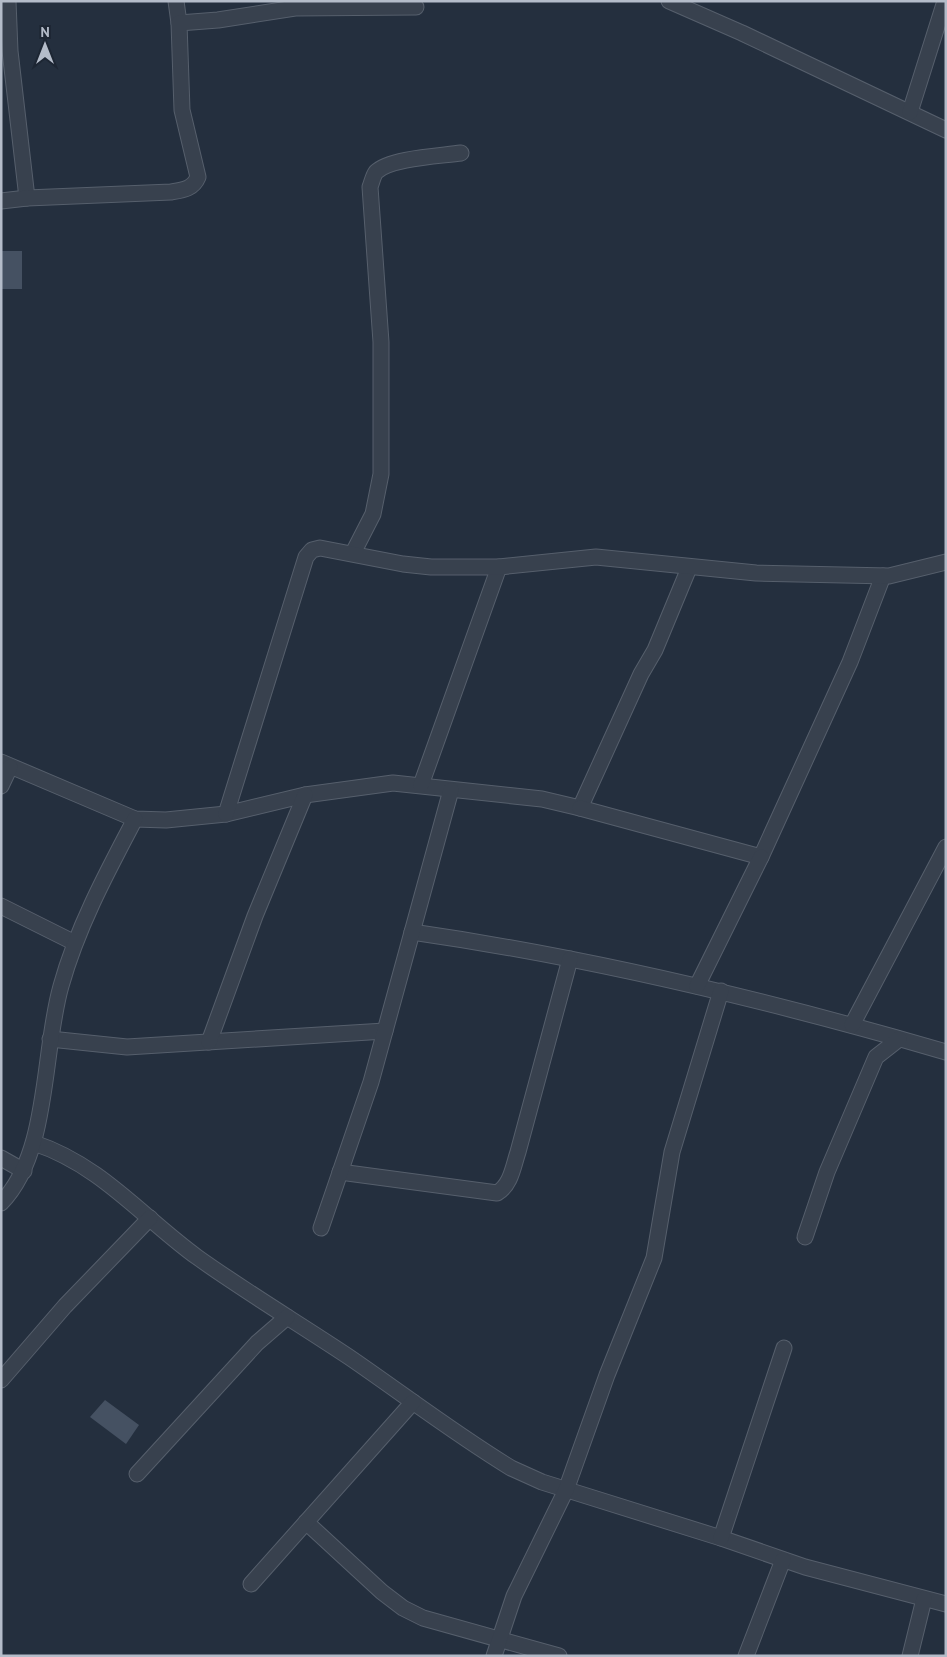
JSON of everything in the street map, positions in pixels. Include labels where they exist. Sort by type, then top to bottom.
[{"type":"street","points":[[8,1],[5,51],[27,198]]},
{"type":"street","points":[[1,201],[27,198],[171,192],[186,190],[195,184],[198,177],[182,110],[179,23],[176,1]]},
{"type":"street","points":[[669,1],[946,130]]},
{"type":"street","points":[[910,112],[945,1]]},
{"type":"street","points":[[179,23],[218,20],[295,8],[416,7]]},
{"type":"street","points":[[354,553],[373,514],[382,466],[381,342],[370,187],[373,177],[384,167],[404,161],[461,153]]},
{"type":"street","points":[[226,814],[306,557],[312,550],[320,548],[354,553],[402,564],[432,567],[499,567],[596,557],[638,560],[689,568],[756,573],[883,576],[900,574],[946,562]]},
{"type":"street","points":[[421,785],[499,567]]},
{"type":"street","points":[[580,808],[641,674],[655,650],[689,568]]},
{"type":"street","points":[[697,986],[761,857],[850,662],[883,576]]},
{"type":"street","points":[[1,786],[6,765],[135,819],[166,820],[226,814],[305,795],[393,783],[451,790],[478,790],[542,798],[761,857]]},
{"type":"street","points":[[321,1228],[371,1082],[451,790]]},
{"type":"street","points":[[209,1042],[255,916],[305,795]]},
{"type":"street","points":[[1,1203],[24,1171],[34,1143],[50,1038],[61,985],[75,943],[135,819]]},
{"type":"street","points":[[852,1025],[946,847]]},
{"type":"street","points":[[1,906],[75,943]]},
{"type":"street","points":[[412,932],[570,959],[721,991],[946,1052]]},
{"type":"street","points":[[340,1172],[497,1193],[504,1189],[518,1152],[570,959]]},
{"type":"street","points":[[494,1656],[514,1596],[566,1490],[607,1375],[654,1258],[672,1152],[721,991]]},
{"type":"street","points":[[50,1038],[127,1047],[385,1031]]},
{"type":"street","points":[[873,1031],[876,1057]]},
{"type":"street","points":[[805,1237],[827,1172],[876,1057],[899,1038]]},
{"type":"street","points":[[34,1143],[57,1151],[118,1189],[187,1249],[233,1283],[287,1317],[511,1468],[542,1482],[722,1538],[783,1560],[946,1604]]},
{"type":"street","points":[[1,1158],[24,1171]]},
{"type":"street","points":[[1,1380],[65,1306],[150,1218]]},
{"type":"street","points":[[137,1474],[257,1343],[287,1317]]},
{"type":"street","points":[[722,1538],[784,1348]]},
{"type":"street","points":[[251,1584],[413,1402]]},
{"type":"street","points":[[306,1522],[403,1608],[423,1618],[498,1641],[559,1656]]},
{"type":"street","points":[[746,1656],[783,1560]]},
{"type":"street","points":[[910,1656],[924,1599]]},
{"type":"building","points":[[1,251],[22,251],[22,289],[1,289]]},
{"type":"building","points":[[105,1400],[139,1425],[126,1444],[90,1417]]}]
